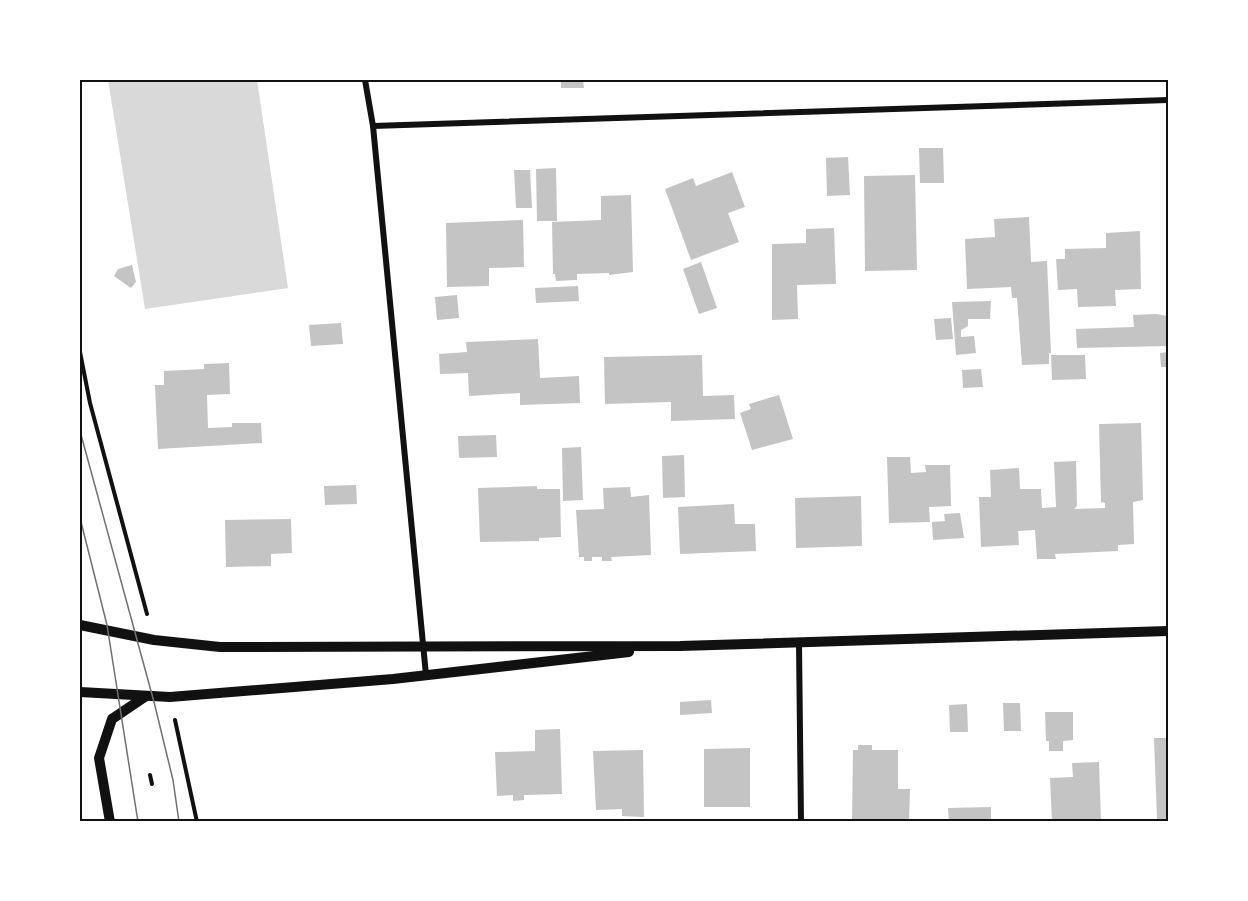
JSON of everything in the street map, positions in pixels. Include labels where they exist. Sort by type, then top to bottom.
[{"type":"street","points":[[364,80],[373,126],[426,675]]},
{"type":"street","points":[[373,126],[1168,100]]},
{"type":"street","points":[[80,625],[154,640],[220,647],[680,646],[1168,631]]},
{"type":"street","points":[[799,643],[801,822]]},
{"type":"street","points":[[80,692],[170,697],[426,675],[680,646]]},
{"type":"street","points":[[110,822],[99,758],[112,719],[146,696]]},
{"type":"path","points":[[80,352],[90,403],[154,640]]},
{"type":"path","points":[[170,697],[197,822]]},
{"type":"path","points":[[150,775],[152,784]]},
{"type":"shaded area","points":[[108,80],[257,80],[288,288],[145,309]]},
{"type":"building","points":[[561,80],[583,80],[584,88],[561,88]]},
{"type":"building","points":[[919,148],[943,148],[944,183],[920,183]]},
{"type":"building","points":[[848,157],[850,195],[827,196],[826,158]]},
{"type":"building","points":[[556,168],[557,221],[537,221],[536,169]]},
{"type":"building","points":[[514,170],[530,170],[532,208],[516,208]]},
{"type":"building","points":[[732,172],[745,207],[728,213],[739,242],[691,260],[665,189],[693,178],[696,186]]},
{"type":"building","points":[[915,175],[917,270],[865,271],[864,176]]},
{"type":"building","points":[[631,195],[633,272],[609,275],[609,273],[577,274],[577,280],[556,281],[555,274],[553,274],[552,222],[601,220],[601,196]]},
{"type":"building","points":[[1029,217],[1031,262],[1047,261],[1051,353],[1049,353],[1049,364],[1022,365],[1017,298],[1012,298],[1011,287],[967,289],[965,239],[995,237],[994,219]]},
{"type":"building","points":[[523,220],[524,267],[489,268],[489,286],[447,287],[446,223]]},
{"type":"building","points":[[834,228],[836,284],[797,285],[798,319],[772,320],[772,244],[806,243],[806,229]]},
{"type":"building","points":[[1140,231],[1141,289],[1115,290],[1116,306],[1078,307],[1077,289],[1058,290],[1056,259],[1065,259],[1065,249],[1106,248],[1106,233]]},
{"type":"building","points":[[701,262],[717,308],[699,314],[683,269]]},
{"type":"building","points":[[132,265],[136,282],[131,288],[114,276],[118,269]]},
{"type":"building","points":[[578,286],[579,301],[536,303],[535,288]]},
{"type":"building","points":[[457,295],[459,318],[437,320],[435,297]]},
{"type":"building","points":[[991,301],[990,319],[968,319],[968,326],[961,330],[961,337],[974,336],[976,353],[956,355],[952,302]]},
{"type":"building","points":[[1133,315],[1168,316],[1168,346],[1077,348],[1076,329],[1134,327]]},
{"type":"building","points":[[951,318],[953,339],[936,340],[934,319]]},
{"type":"building","points":[[341,323],[343,344],[311,346],[309,325]]},
{"type":"building","points":[[538,339],[540,378],[579,376],[580,403],[520,405],[520,393],[469,396],[468,373],[440,374],[439,354],[467,352],[466,342]]},
{"type":"building","points":[[1168,352],[1168,367],[1161,367],[1160,353]]},
{"type":"building","points":[[702,355],[703,396],[734,395],[735,419],[671,421],[671,402],[605,404],[604,357]]},
{"type":"building","points":[[1051,355],[1085,355],[1086,379],[1052,380]]},
{"type":"building","points":[[229,363],[230,394],[207,395],[208,428],[232,427],[232,423],[261,423],[262,443],[158,449],[155,385],[164,385],[164,371],[204,369],[204,364]]},
{"type":"building","points":[[981,369],[983,387],[963,388],[962,370]]},
{"type":"building","points":[[779,395],[793,439],[752,450],[740,413],[751,409],[749,404]]},
{"type":"building","points":[[1141,423],[1143,500],[1133,502],[1134,544],[1118,545],[1118,551],[1055,554],[1056,559],[1037,559],[1035,530],[1018,531],[1019,545],[981,547],[979,497],[991,497],[990,470],[1019,468],[1020,489],[1041,489],[1042,508],[1056,507],[1054,462],[1076,461],[1077,506],[1074,509],[1105,508],[1105,503],[1101,502],[1099,424]]},
{"type":"building","points":[[496,435],[497,457],[459,458],[458,436]]},
{"type":"building","points":[[581,447],[583,500],[563,501],[562,448]]},
{"type":"building","points":[[684,455],[685,497],[663,498],[662,456]]},
{"type":"building","points":[[887,457],[910,457],[911,473],[926,472],[925,465],[950,465],[951,506],[929,507],[930,522],[889,523]]},
{"type":"building","points":[[356,485],[357,504],[325,505],[324,486]]},
{"type":"building","points":[[537,486],[537,489],[560,489],[561,537],[539,538],[539,541],[480,542],[478,488]]},
{"type":"building","points":[[630,487],[631,497],[649,495],[651,555],[611,557],[612,561],[602,561],[602,557],[592,557],[592,561],[584,561],[584,557],[579,557],[576,510],[604,509],[603,488]]},
{"type":"building","points":[[861,496],[862,546],[796,548],[795,498]]},
{"type":"building","points":[[734,504],[735,524],[755,524],[756,551],[680,554],[678,507]]},
{"type":"building","points":[[960,513],[964,538],[933,540],[932,522],[945,521],[944,514]]},
{"type":"building","points":[[291,519],[292,553],[271,554],[271,566],[226,567],[225,520]]},
{"type":"building","points":[[711,700],[712,713],[680,715],[680,702]]},
{"type":"building","points":[[1003,703],[1020,703],[1021,731],[1004,731]]},
{"type":"building","points":[[967,704],[968,732],[950,732],[949,705]]},
{"type":"building","points":[[1045,712],[1073,712],[1073,740],[1063,741],[1063,751],[1049,751],[1049,741],[1046,741]]},
{"type":"building","points":[[560,729],[562,794],[524,795],[524,800],[513,801],[513,795],[497,796],[495,752],[535,751],[535,730]]},
{"type":"building","points":[[1154,738],[1168,738],[1168,819],[1157,819]]},
{"type":"building","points":[[858,745],[872,745],[872,750],[898,750],[898,789],[910,789],[909,822],[852,822],[853,750],[858,750]]},
{"type":"building","points":[[750,748],[750,807],[704,807],[704,749]]},
{"type":"building","points":[[643,750],[644,817],[622,816],[622,809],[596,810],[593,751]]},
{"type":"building","points":[[1099,762],[1101,822],[1052,822],[1050,778],[1073,777],[1072,763]]},
{"type":"building","points":[[991,807],[991,822],[949,822],[948,808]]},
{"type":"tram line","points":[[80,431],[154,702],[173,780],[179,822]]},
{"type":"tram line","points":[[80,518],[107,625],[138,822]]}]
